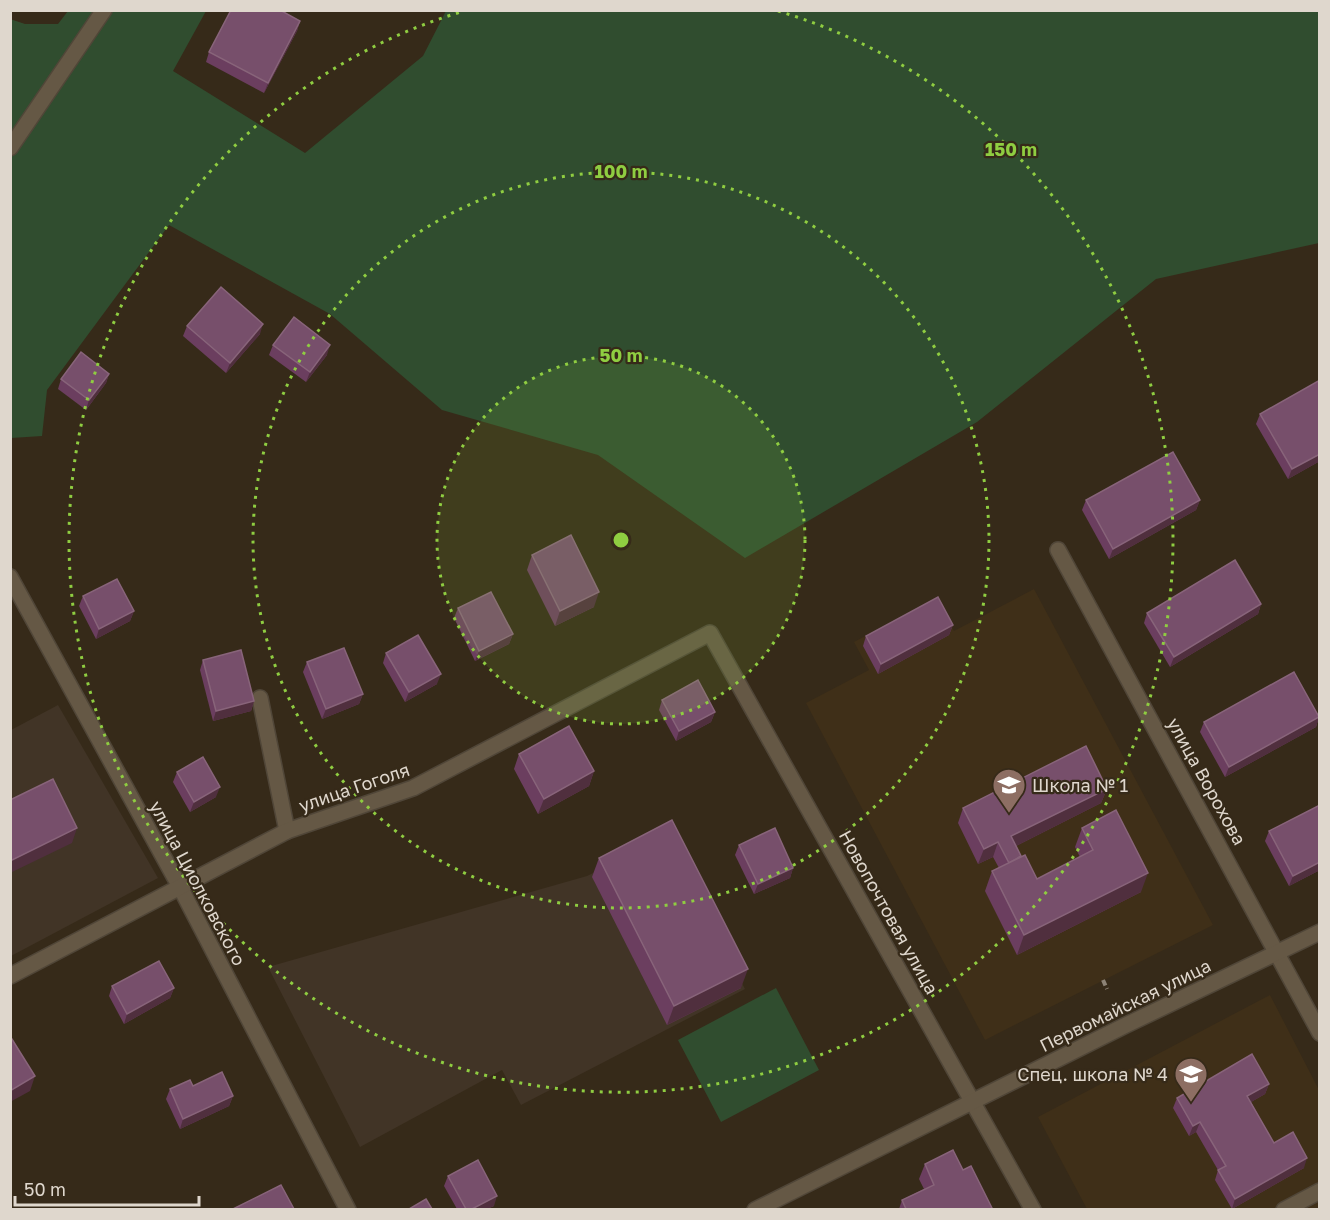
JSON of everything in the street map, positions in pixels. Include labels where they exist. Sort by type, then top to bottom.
[{"type":"street","points":[[10,148],[104,10]]},
{"type":"street","name":"улица Ворохова","points":[[1058,550],[1320,1032]]},
{"type":"street","name":"улица Циолковского","points":[[10,577],[180,887],[348,1209]]},
{"type":"street","name":"улица Гоголя","points":[[10,976],[287,831],[413,788],[710,633]]},
{"type":"street","name":"Новопочтовая улица","points":[[710,633],[1033,1209]]},
{"type":"street","points":[[260,699],[287,831]]},
{"type":"street","name":"Первомайская улица","points":[[755,1209],[1320,932]]},
{"type":"street","points":[[1284,1209],[1320,1191]]},
{"type":"path","points":[[1103,981],[1107,988]]},
{"type":"shaded area","name":"Школа № 1","points":[[1034,589],[1213,925],[985,1040],[806,703],[869,670],[854,642],[935,599],[954,631]]},
{"type":"shaded area","points":[[58,705],[158,878],[11,956],[11,730]]},
{"type":"shaded area","points":[[666,837],[745,989],[521,1105],[502,1070],[360,1147],[268,967],[587,876]]},
{"type":"shaded area","name":"Спец. школа № 4","points":[[1270,995],[1319,1090],[1319,1209],[1087,1209],[1038,1117]]},
{"type":"green space","points":[[68,11],[206,11],[173,71],[305,153],[423,56],[446,11],[1319,11],[1319,243],[1156,279],[977,422],[745,558],[598,455],[442,410],[330,314],[169,225],[47,390],[42,436],[11,438],[10,19],[25,24],[58,24]]},
{"type":"green space","points":[[776,988],[819,1070],[721,1122],[678,1040]]},
{"type":"building","points":[[231,10],[280,10],[300,21],[268,83],[209,52]]},
{"type":"building","points":[[221,287],[263,324],[230,363],[187,326]]},
{"type":"building","points":[[294,317],[330,345],[310,372],[273,345]]},
{"type":"building","points":[[81,352],[109,374],[89,400],[61,379]]},
{"type":"building","points":[[1320,380],[1320,454],[1292,469],[1260,414]]},
{"type":"building","points":[[1173,452],[1200,500],[1113,549],[1086,500]]},
{"type":"building","points":[[571,535],[599,592],[560,611],[532,555]]},
{"type":"building","points":[[1235,560],[1261,604],[1174,657],[1147,613]]},
{"type":"building","points":[[117,579],[134,611],[99,629],[83,596]]},
{"type":"building","points":[[491,592],[513,634],[479,651],[458,608]]},
{"type":"building","points":[[938,597],[953,625],[881,664],[866,636]]},
{"type":"building","points":[[418,635],[441,674],[409,692],[386,653]]},
{"type":"building","points":[[344,648],[363,694],[326,709],[307,662]]},
{"type":"building","points":[[241,650],[254,701],[216,711],[203,660]]},
{"type":"building","points":[[1294,672],[1319,717],[1229,767],[1204,722]]},
{"type":"building","points":[[698,680],[715,712],[679,731],[662,700]]},
{"type":"building","points":[[569,726],[594,771],[544,799],[519,754]]},
{"type":"building","points":[[1086,746],[1107,789],[1011,836],[1021,856],[1009,863],[998,842],[984,849],[963,808]]},
{"type":"building","points":[[203,757],[220,787],[194,802],[177,772]]},
{"type":"building","points":[[53,779],[77,828],[10,861],[10,800]]},
{"type":"building","points":[[1320,805],[1320,862],[1293,876],[1269,831]]},
{"type":"building","points":[[1116,810],[1148,873],[1024,935],[992,871],[1025,855],[1037,879],[1093,850],[1082,828]]},
{"type":"building","points":[[672,820],[748,969],[674,1006],[599,858]]},
{"type":"building","points":[[775,828],[793,868],[758,884],[739,845]]},
{"type":"building","points":[[159,961],[174,988],[127,1014],[112,986]]},
{"type":"building","points":[[10,1036],[35,1076],[10,1091]]},
{"type":"building","points":[[1252,1054],[1269,1084],[1247,1096],[1274,1143],[1293,1132],[1307,1158],[1235,1199],[1218,1170],[1226,1166],[1200,1122],[1193,1126],[1177,1098]]},
{"type":"building","points":[[222,1072],[233,1096],[183,1119],[170,1089],[190,1080],[193,1086]]},
{"type":"building","points":[[953,1150],[963,1170],[971,1166],[992,1208],[906,1209],[902,1200],[934,1185],[925,1164]]},
{"type":"building","points":[[478,1160],[497,1196],[472,1209],[466,1209],[448,1176]]},
{"type":"building","points":[[281,1185],[294,1209],[233,1209]]},
{"type":"building","points":[[426,1199],[432,1209],[409,1209]]},
{"type":"place","name":"Школа № 1","points":[[1009,814]]},
{"type":"place","name":"Спец. школа № 4","points":[[1191,1103]]}]
